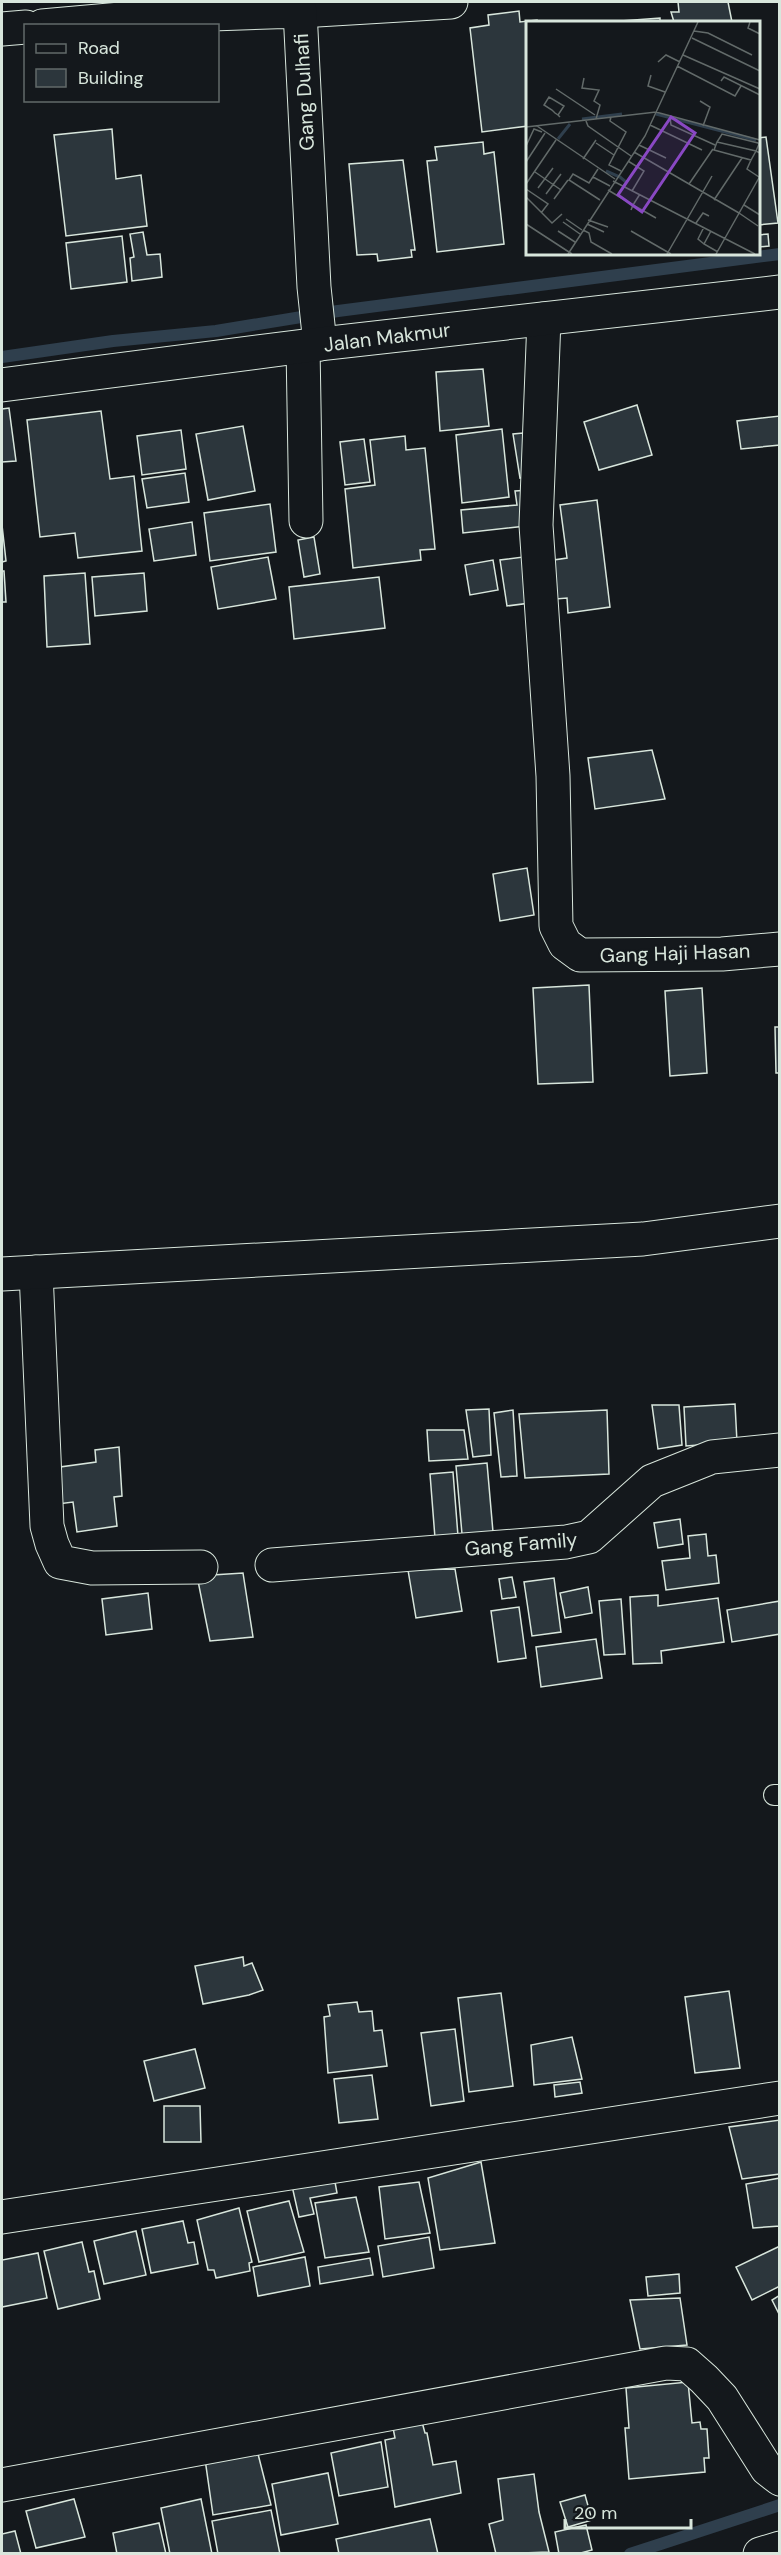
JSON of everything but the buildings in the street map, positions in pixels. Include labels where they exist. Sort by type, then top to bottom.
[{"type":"street","points":[[299,6],[451,2]]},
{"type":"street","name":"Gang Dulhafi","points":[[64,24],[299,6],[314,287],[306,521]]},
{"type":"street","points":[[2,29],[24,27]]},
{"type":"street","name":"Jalan Makmur","points":[[2,385],[314,338],[543,319],[776,292]]},
{"type":"street","name":"Gang Haji Hasan","points":[[543,319],[536,525],[553,776],[556,926],[565,944],[580,955],[722,954],[780,949]]},
{"type":"street","points":[[2,1274],[643,1239],[780,1221]]},
{"type":"street","points":[[36,1272],[47,1526],[51,1544],[60,1562],[92,1568],[201,1567]]},
{"type":"street","name":"Gang Family","points":[[272,1565],[566,1542],[589,1537],[652,1481],[712,1457],[780,1450]]},
{"type":"street","points":[[2,2217],[780,2098]]},
{"type":"street","points":[[2,2485],[666,2362],[687,2364],[704,2379],[722,2398],[767,2469],[780,2479]]},
{"type":"street","points":[[760,2553],[780,2548]]},
{"type":"waterway","points":[[2,357],[113,341],[216,331],[338,311],[780,254]]},
{"type":"waterway","points":[[630,2554],[780,2505]]}]
